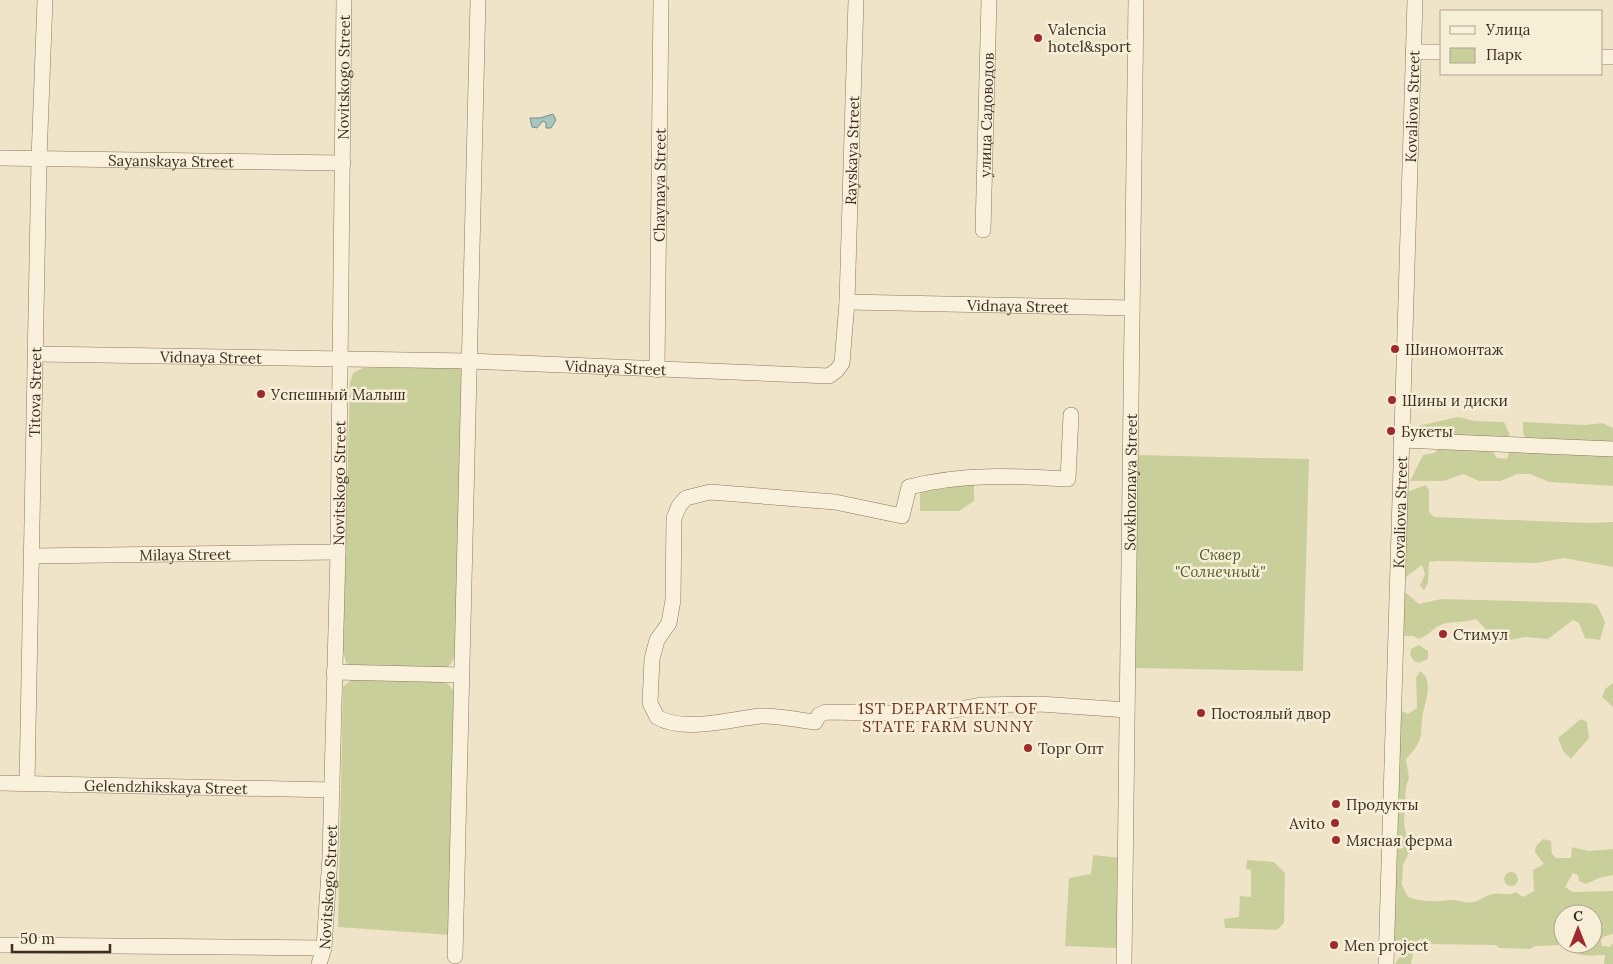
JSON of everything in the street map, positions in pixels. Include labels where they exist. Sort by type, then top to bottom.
[{"type":"street","name":"Titova Street","points":[[27,784],[37,354],[39,159],[45,0]]},
{"type":"street","name":"Novitskogo Street","points":[[319,964],[324,948],[332,790],[338,552],[344,0]]},
{"type":"street","points":[[455,956],[478,0]]},
{"type":"street","name":"Chaynaya Street","points":[[657,370],[661,0]]},
{"type":"street","name":"Rayskaya Street","points":[[847,302],[856,0]]},
{"type":"street","name":"улица Садоводов","points":[[983,230],[989,0]]},
{"type":"street","name":"Sovkhoznaya Street","points":[[1124,964],[1136,0]]},
{"type":"street","name":"Kovaliova Street","points":[[1386,964],[1415,0]]},
{"type":"street","points":[[1413,52],[1440,52]]},
{"type":"street","name":"Sayanskaya Street","points":[[0,158],[343,163]]},
{"type":"street","name":"Vidnaya Street","points":[[37,354],[468,362],[829,376],[842,363],[847,302],[1132,308]]},
{"type":"street","points":[[1071,415],[1068,479],[988,475],[936,480],[909,487],[902,516],[835,502],[719,493],[696,494],[686,498],[679,506],[674,518],[673,600],[669,623],[657,640],[652,659],[650,703],[657,717],[674,723],[720,722],[761,716],[815,722],[826,712],[934,714],[981,705],[1040,704],[1127,710]]},
{"type":"street","points":[[1401,440],[1613,449]]},
{"type":"street","name":"Milaya Street","points":[[33,556],[338,552]]},
{"type":"street","points":[[334,672],[461,676]]},
{"type":"street","name":"Gelendzhikskaya Street","points":[[0,783],[332,790]]},
{"type":"street","points":[[0,945],[324,948]]},
{"type":"green space","points":[[457,366],[462,370],[456,653],[451,664],[445,668],[355,667],[346,663],[343,649],[350,383],[353,373],[363,368]]},
{"type":"green space","points":[[1458,417],[1474,421],[1504,422],[1510,435],[1493,444],[1494,454],[1497,458],[1507,459],[1513,442],[1527,441],[1523,433],[1523,422],[1584,425],[1602,423],[1613,428],[1613,486],[1549,482],[1530,474],[1517,474],[1501,481],[1479,481],[1463,474],[1443,481],[1410,481],[1423,455],[1434,453],[1445,444],[1423,434],[1418,426]]},
{"type":"green space","name":"Сквер \"Солнечный\"","points":[[1136,455],[1309,459],[1303,671],[1134,668]]},
{"type":"green space","points":[[974,484],[974,501],[959,511],[920,511],[920,492],[935,485]]},
{"type":"green space","points":[[1426,485],[1429,490],[1429,512],[1434,517],[1591,523],[1613,522],[1613,567],[1564,558],[1537,563],[1437,561],[1429,562],[1428,583],[1424,590],[1420,586],[1425,574],[1422,565],[1403,579],[1403,563],[1407,558],[1405,534],[1407,492]]},
{"type":"green space","points":[[1406,593],[1419,604],[1441,599],[1589,603],[1597,605],[1605,622],[1600,640],[1585,638],[1579,623],[1573,620],[1548,639],[1525,637],[1505,641],[1494,638],[1476,619],[1443,624],[1419,639],[1413,636],[1403,636],[1400,605]]},
{"type":"green space","points":[[1419,645],[1428,651],[1428,659],[1419,663],[1414,661],[1410,655],[1411,649]]},
{"type":"green space","points":[[1420,671],[1425,676],[1428,687],[1421,734],[1414,750],[1406,759],[1409,778],[1406,787],[1404,824],[1410,850],[1403,865],[1402,885],[1408,897],[1425,901],[1453,900],[1468,903],[1497,894],[1516,892],[1523,897],[1534,891],[1533,870],[1544,864],[1535,852],[1536,846],[1543,839],[1551,841],[1552,854],[1556,858],[1571,858],[1572,847],[1588,851],[1613,849],[1613,875],[1599,878],[1586,884],[1579,881],[1578,875],[1573,873],[1565,887],[1573,892],[1613,891],[1613,934],[1603,937],[1603,904],[1553,904],[1553,945],[1535,946],[1530,949],[1499,948],[1496,945],[1423,944],[1421,938],[1415,944],[1411,964],[1395,964],[1401,955],[1393,944],[1397,714],[1402,711],[1408,714],[1417,708],[1416,678]]},
{"type":"green space","points":[[436,679],[448,684],[455,692],[451,935],[338,927],[343,687],[351,680]]},
{"type":"green space","points":[[1613,683],[1613,707],[1602,697],[1605,689]]},
{"type":"green space","points":[[1581,719],[1587,722],[1589,738],[1571,759],[1563,751],[1558,738]]},
{"type":"green space","points":[[1093,855],[1122,858],[1116,948],[1065,946],[1069,878],[1091,874]]},
{"type":"green space","points":[[1247,860],[1274,862],[1285,873],[1284,923],[1277,930],[1225,928],[1224,919],[1239,917],[1240,896],[1251,897],[1251,870],[1246,869]]},
{"type":"green space","points":[[1508,872],[1514,872],[1518,879],[1514,886],[1508,886],[1504,882],[1504,876]]},
{"type":"green space","points":[[1613,943],[1613,964],[1604,964],[1605,955],[1588,956],[1580,954],[1603,954],[1603,946],[1610,947]]},
{"type":"water","points":[[553,114],[556,120],[551,128],[546,128],[546,123],[543,121],[537,128],[532,127],[530,118],[540,118]]},
{"type":"place","name":"Valencia hotel&sport","points":[[1038,38]]},
{"type":"place","name":"Шиномонтаж","points":[[1395,349]]},
{"type":"place","name":"Успешный Малыш","points":[[261,394]]},
{"type":"place","name":"Шины и диски","points":[[1392,400]]},
{"type":"place","name":"Букеты","points":[[1391,431]]},
{"type":"place","name":"Стимул","points":[[1443,634]]},
{"type":"place","name":"Постоялый двор","points":[[1201,713]]},
{"type":"place","name":"Торг Опт","points":[[1028,748]]},
{"type":"place","name":"Продукты","points":[[1336,804]]},
{"type":"place","name":"Avito","points":[[1335,823]]},
{"type":"place","name":"Мясная ферма","points":[[1336,840]]},
{"type":"place","name":"Men project","points":[[1334,945]]},
{"type":"district","name":"1ST DEPARTMENT OF STATE FARM SUNNY","points":[[948,717]]}]
